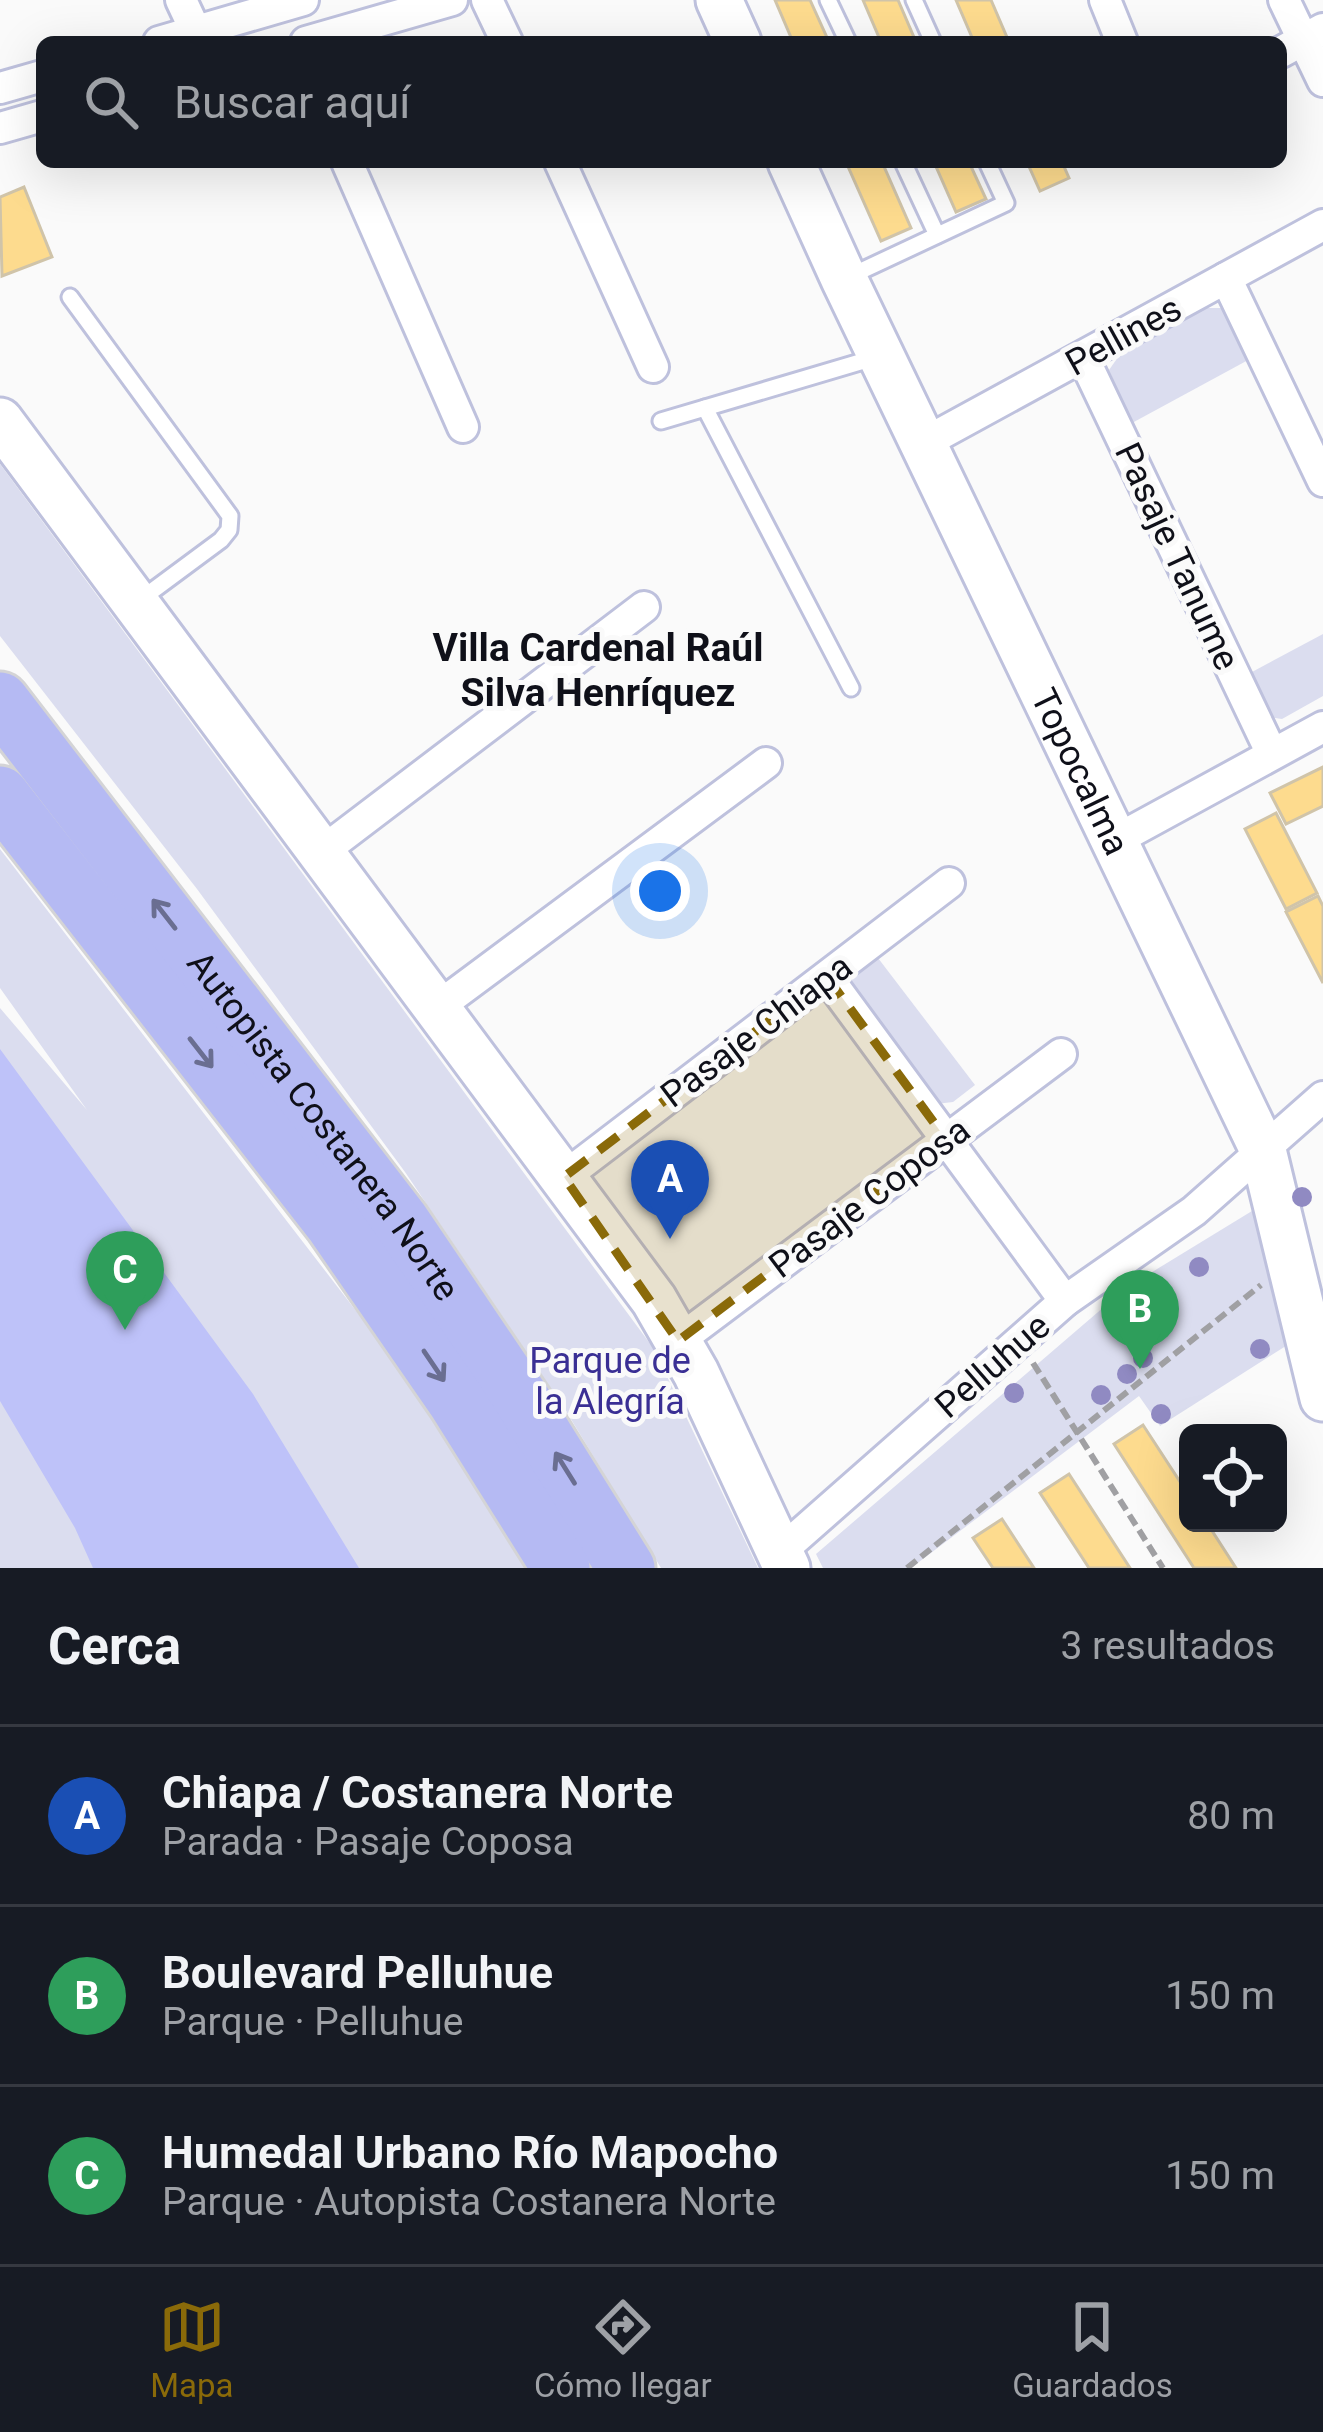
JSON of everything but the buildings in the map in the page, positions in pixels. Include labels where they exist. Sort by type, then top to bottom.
[{"type":"highway","name":"Autopista Costanera Norte","points":[[0,701],[401,1222],[524,1404],[626,1568]]},
{"type":"highway","name":"Autopista Costanera Norte","points":[[0,795],[363,1264],[447,1386],[561,1568]]},
{"type":"street","points":[[182,0],[196,32]]},
{"type":"street","points":[[181,36],[303,0]]},
{"type":"street","points":[[327,36],[452,0]]},
{"type":"street","points":[[487,0],[503,36]]},
{"type":"street","points":[[719,0],[735,36]]},
{"type":"street","points":[[1105,0],[1120,36]]},
{"type":"street","points":[[1284,0],[1323,82]]},
{"type":"street","points":[[0,88],[36,78]]},
{"type":"street","points":[[0,128],[36,118]]},
{"type":"street","points":[[350,168],[463,428]]},
{"type":"street","points":[[563,168],[653,367]]},
{"type":"street","name":"Topocalma","points":[[794,168],[922,445],[1263,1150],[1323,1398]]},
{"type":"street","name":"Pellines","points":[[922,445],[1323,225]]},
{"type":"street","points":[[1226,278],[1323,481]]},
{"type":"street","name":"Pasaje Tanume","points":[[1083,356],[1272,754]]},
{"type":"street","points":[[0,421],[654,1300],[784,1560]]},
{"type":"street","points":[[319,854],[644,607]]},
{"type":"street","points":[[1114,841],[1323,727]]},
{"type":"street","points":[[435,1009],[766,763]]},
{"type":"street","name":"Pasaje Chiapa","points":[[564,1177],[950,884]]},
{"type":"street","points":[[826,977],[1065,1301]]},
{"type":"street","name":"Pasaje Coposa","points":[[678,1341],[1060,1054]]},
{"type":"street","name":"Pelluhue","points":[[784,1560],[1065,1301],[1194,1210],[1323,1097]]},
{"type":"lane","points":[[828,0],[845,36]]},
{"type":"lane","points":[[914,0],[930,36]]},
{"type":"lane","points":[[906,168],[937,235]]},
{"type":"lane","points":[[844,279],[1006,203],[990,168]]},
{"type":"lane","points":[[70,297],[230,516],[229,530],[221,540],[134,604]]},
{"type":"lane","points":[[661,421],[880,356]]},
{"type":"lane","points":[[705,407],[851,688]]},
{"type":"path","points":[[908,1568],[1288,1263]]},
{"type":"path","points":[[1019,1341],[1163,1568]]},
{"type":"highlighted area","points":[[827,977],[946,1139],[678,1341],[564,1177]]},
{"type":"green space","points":[[1205,308],[1222,308],[1250,359],[1132,423],[1109,370],[1121,353]]},
{"type":"green space","name":"Parque de la Alegría","points":[[0,464],[654,1349],[758,1568],[661,1568],[566,1411],[405,1172],[197,889],[0,636]]},
{"type":"green space","points":[[1323,634],[1323,696],[1282,719],[1268,717],[1252,672]]},
{"type":"green space","points":[[0,849],[397,1364],[528,1568],[0,1568],[0,1008],[87,1110],[0,988]]},
{"type":"green space","points":[[878,958],[975,1085],[953,1102],[936,1104],[852,996],[851,979]]},
{"type":"green space","points":[[1252,1211],[1289,1344],[1160,1426],[1139,1396],[911,1568],[823,1568],[816,1554],[1126,1288]]},
{"type":"water","points":[[0,1049],[253,1394],[359,1568],[93,1568],[75,1528],[0,1401]]},
{"type":"place","name":"Chiapa / Costanera Norte","points":[[670,1239]]},
{"type":"place","name":"Humedal Urbano Río Mapocho","points":[[125,1330]]},
{"type":"place","name":"Boulevard Pelluhue","points":[[1140,1369]]},
{"type":"district","name":"Villa Cardenal Raúl Silva Henríquez","points":[[598,670]]}]
